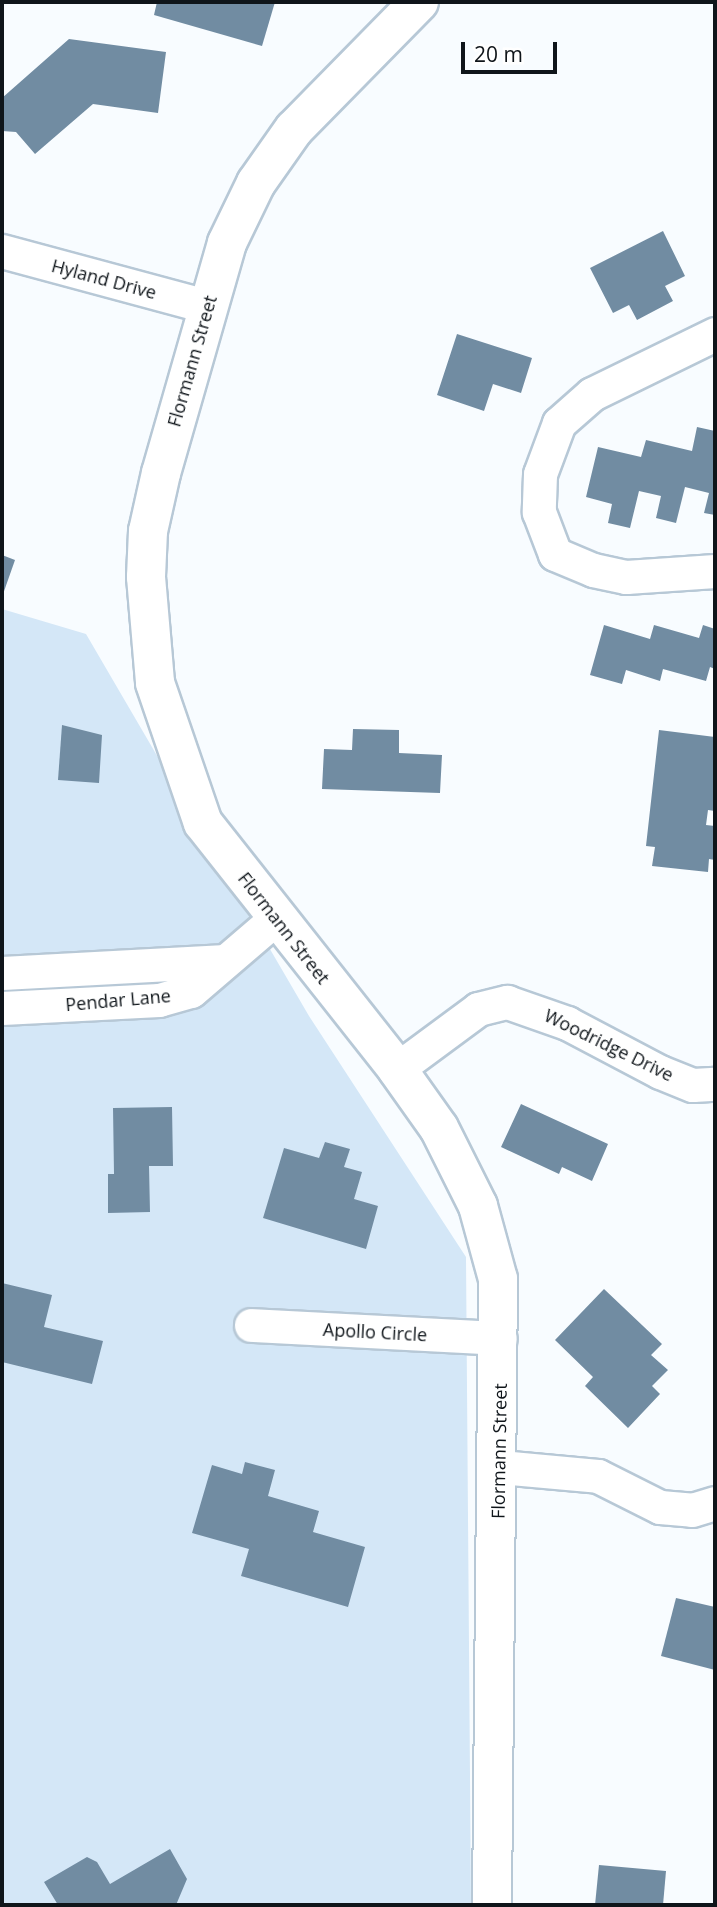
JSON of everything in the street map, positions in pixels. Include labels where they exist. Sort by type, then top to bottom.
[{"type":"street","name":"Flormann Street","points":[[419,2],[294,129],[256,183],[227,243],[206,306],[148,531],[148,624],[155,683],[203,823],[275,919],[397,1069],[439,1128],[478,1206],[498,1279],[500,1467],[492,1905]]},
{"type":"street","name":"Hyland Drive","points":[[2,251],[206,306]]},
{"type":"street","points":[[715,334],[592,394],[559,423],[540,474],[539,512],[555,554],[593,570],[626,577],[715,571]]},
{"type":"street","name":"Pendar Lane","points":[[2,1008],[159,1000],[191,991],[221,961],[275,919]]},
{"type":"street","name":"Pendar Lane","points":[[2,973],[221,961]]},
{"type":"street","name":"Woodridge Drive","points":[[397,1069],[478,1009],[507,1002],[567,1023],[660,1072],[694,1085],[715,1084]]},
{"type":"street","name":"Apollo Circle","points":[[251,1325],[500,1338]]},
{"type":"street","points":[[500,1467],[598,1476],[660,1507],[692,1510],[715,1503]]},
{"type":"shaded area","points":[[2,609],[86,634],[309,1016],[466,1257],[471,1905],[2,1905]]},
{"type":"building","points":[[157,2],[275,2],[262,46],[154,15]]},
{"type":"building","points":[[69,39],[166,52],[158,113],[93,104],[35,154],[16,132],[2,131],[2,98]]},
{"type":"building","points":[[663,231],[685,276],[665,286],[673,301],[637,320],[629,305],[613,313],[590,268]]},
{"type":"building","points":[[457,334],[532,358],[521,393],[493,384],[484,411],[437,395]]},
{"type":"building","points":[[697,427],[715,431],[715,515],[704,513],[709,493],[685,487],[676,523],[656,518],[661,496],[639,491],[630,528],[608,523],[612,504],[586,497],[598,447],[641,457],[646,440],[692,451]]},
{"type":"building","points":[[2,555],[15,560],[2,597]]},
{"type":"building","points":[[604,625],[650,639],[654,625],[699,638],[703,625],[715,629],[715,669],[710,667],[706,681],[663,669],[660,681],[626,670],[622,684],[590,675]]},
{"type":"building","points":[[62,725],[102,735],[99,783],[58,780]]},
{"type":"building","points":[[353,729],[399,730],[399,753],[442,755],[440,793],[322,789],[324,749],[352,750]]},
{"type":"building","points":[[659,730],[715,737],[715,811],[708,810],[706,825],[715,826],[715,860],[709,859],[708,872],[652,866],[655,847],[646,846]]},
{"type":"building","points":[[521,1104],[608,1144],[592,1181],[562,1167],[559,1174],[501,1147]]},
{"type":"building","points":[[172,1107],[173,1166],[149,1166],[150,1212],[108,1213],[108,1174],[114,1174],[113,1108]]},
{"type":"building","points":[[325,1142],[350,1149],[344,1167],[362,1172],[354,1199],[378,1206],[366,1249],[263,1218],[284,1148],[319,1158]]},
{"type":"building","points":[[2,1283],[52,1295],[44,1327],[103,1341],[92,1384],[2,1362]]},
{"type":"building","points":[[604,1289],[662,1344],[651,1355],[668,1370],[652,1386],[660,1394],[628,1428],[585,1386],[593,1377],[555,1340]]},
{"type":"building","points":[[245,1462],[275,1470],[268,1496],[319,1511],[313,1532],[365,1547],[348,1607],[241,1576],[249,1549],[192,1533],[212,1465],[242,1474]]},
{"type":"building","points":[[676,1598],[715,1607],[715,1670],[661,1656]]},
{"type":"building","points":[[170,1849],[187,1879],[176,1905],[58,1905],[44,1882],[87,1857],[97,1862],[110,1884]]},
{"type":"building","points":[[599,1865],[666,1871],[663,1905],[595,1905]]}]
